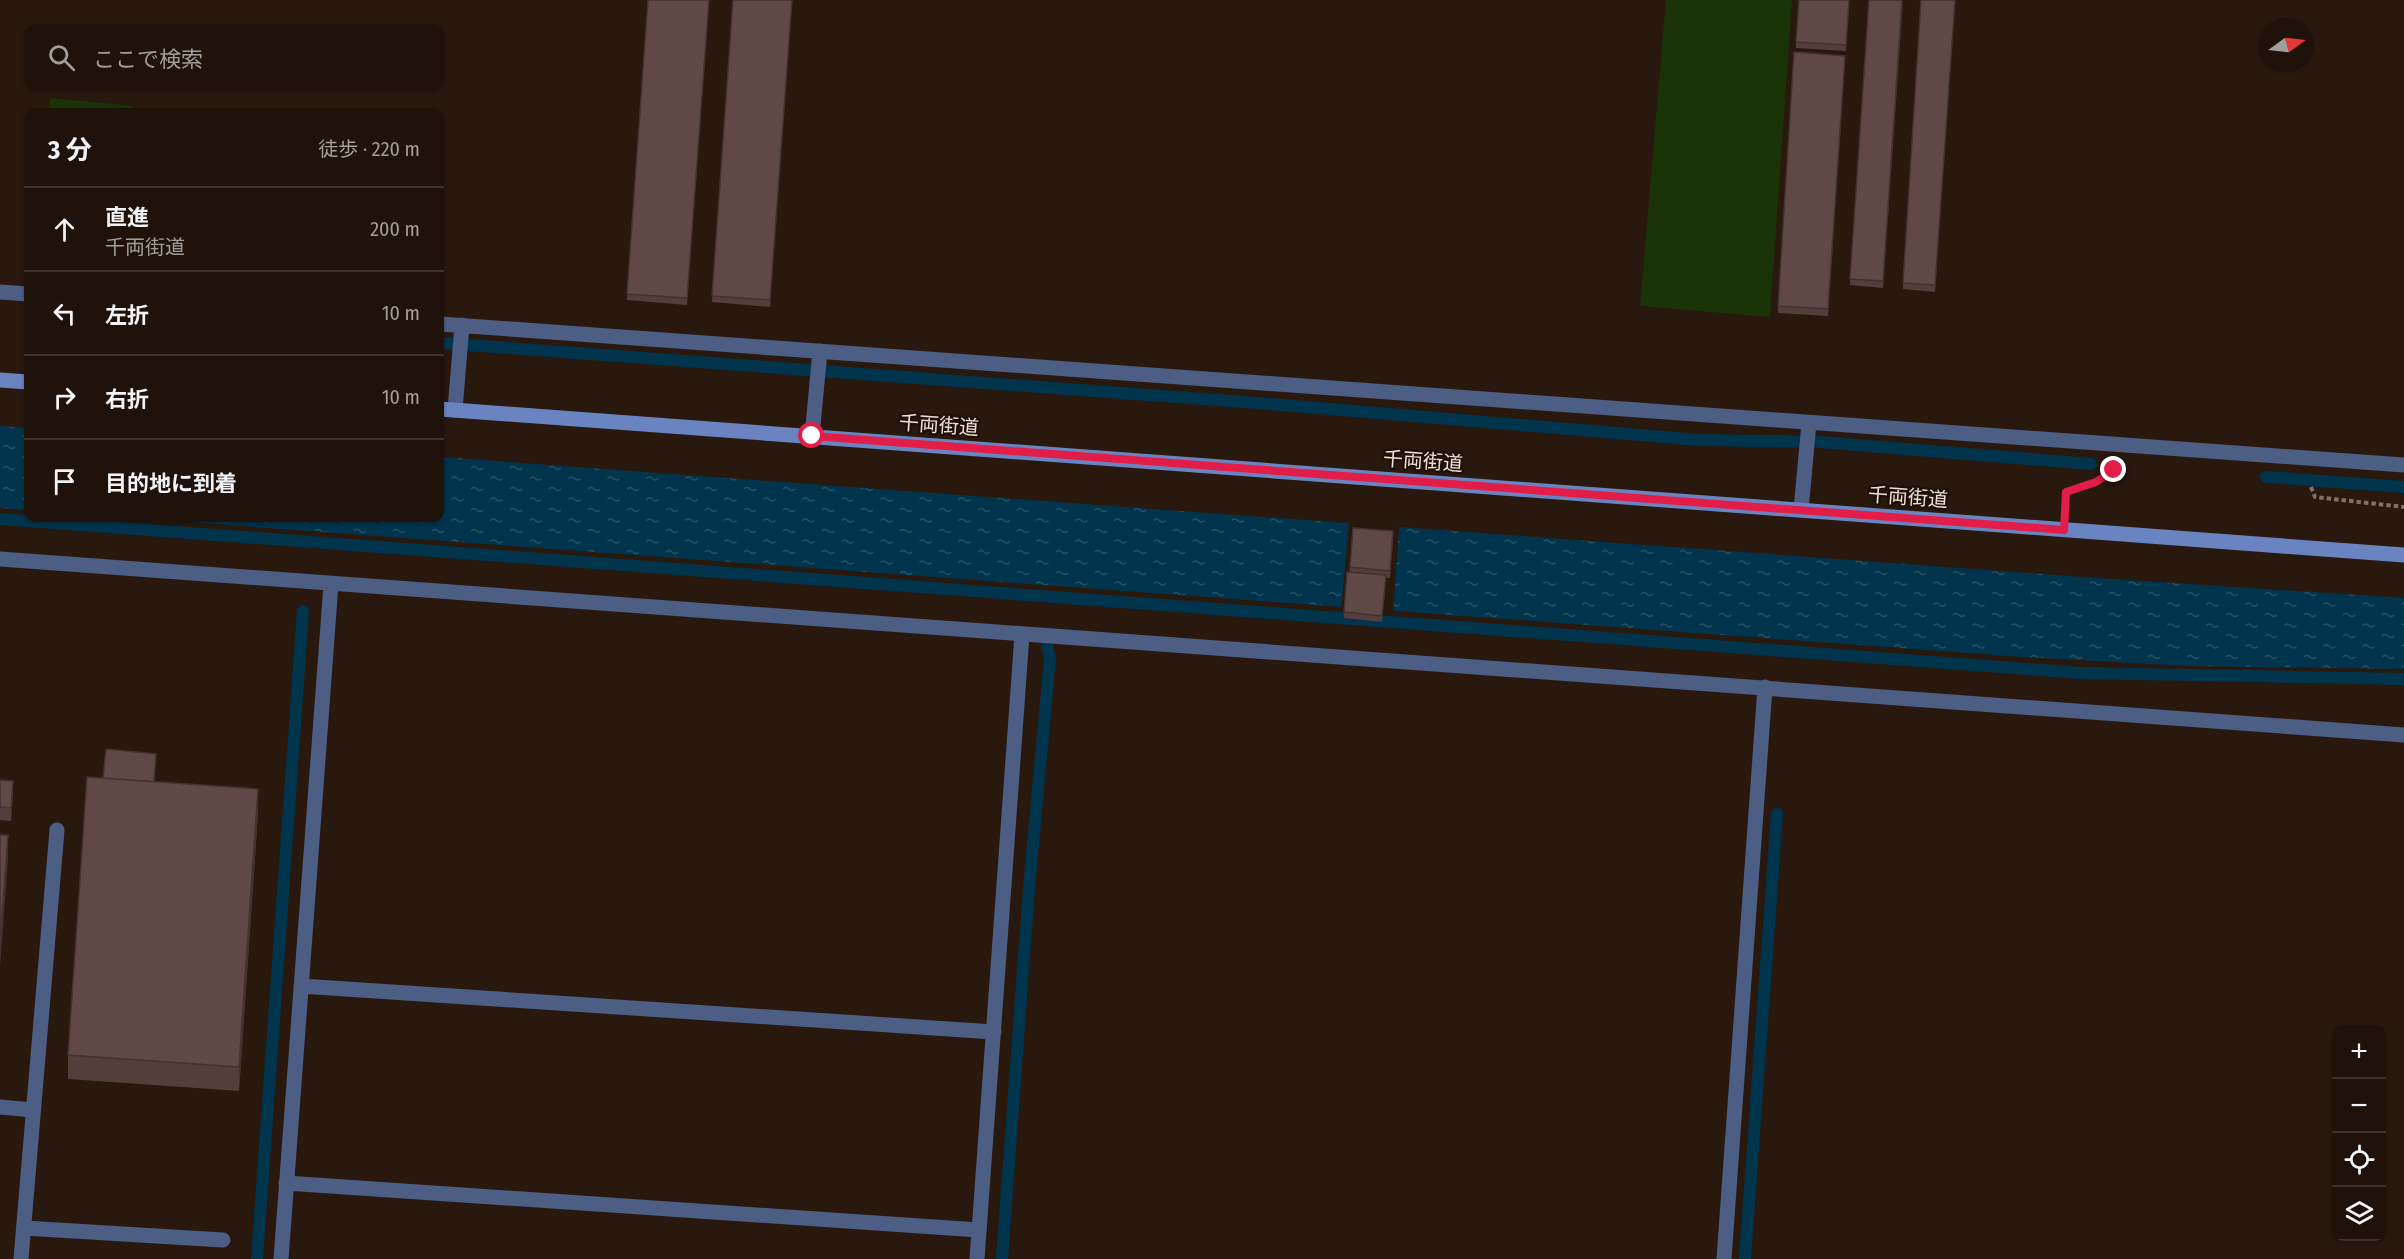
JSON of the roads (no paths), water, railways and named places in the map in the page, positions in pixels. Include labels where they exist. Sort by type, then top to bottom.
[{"type":"street","points":[[0,292],[24,294]]},
{"type":"street","points":[[444,325],[461,331],[1808,429],[2116,444],[2404,465]]},
{"type":"street","points":[[447,410],[459,353],[461,331]]},
{"type":"street","points":[[812,436],[819,357]]},
{"type":"street","points":[[0,380],[24,382]]},
{"type":"street","name":"千両街道","points":[[447,410],[2404,555]]},
{"type":"street","points":[[1801,510],[1808,429]]},
{"type":"street","points":[[0,559],[2404,735]]},
{"type":"street","points":[[281,1259],[331,584]]},
{"type":"street","points":[[977,1259],[1022,635]]},
{"type":"street","points":[[1724,1259],[1765,687]]},
{"type":"street","points":[[21,1259],[57,831]]},
{"type":"street","points":[[301,986],[994,1032]]},
{"type":"street","points":[[0,1107],[33,1110]]},
{"type":"street","points":[[286,1183],[979,1230]]},
{"type":"street","points":[[24,1228],[223,1240]]},
{"type":"water","points":[[0,426],[24,428],[24,510],[0,508]]},
{"type":"water","points":[[444,457],[2097,578],[2404,598],[2404,669],[2188,666],[2022,657],[186,522],[444,522]]},
{"type":"waterway","points":[[444,343],[1271,404],[1700,440],[1819,442],[2091,464]]},
{"type":"waterway","points":[[2266,477],[2404,487]]},
{"type":"waterway","points":[[0,519],[24,521]]},
{"type":"waterway","points":[[41,522],[2081,673],[2404,679]]},
{"type":"waterway","points":[[257,1259],[303,611]]},
{"type":"waterway","points":[[1002,1259],[1029,888],[1050,658],[1047,646]]},
{"type":"waterway","points":[[1745,1259],[1777,814]]}]
